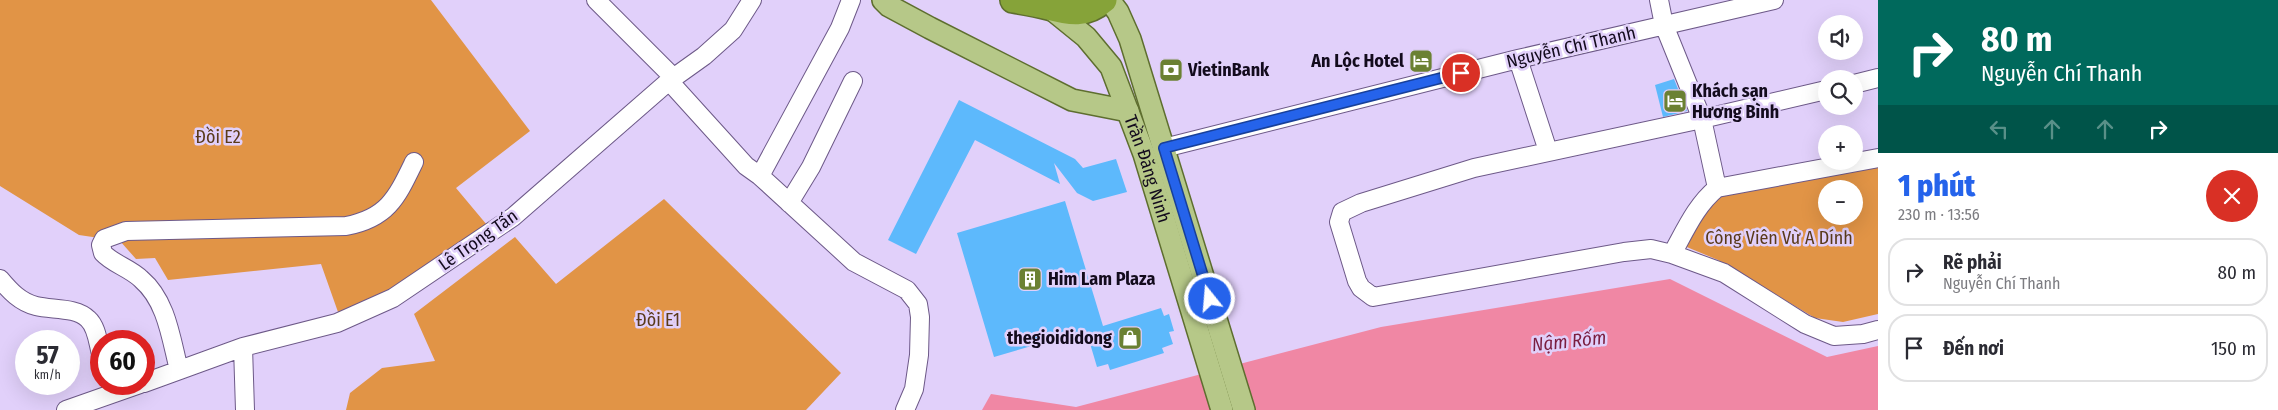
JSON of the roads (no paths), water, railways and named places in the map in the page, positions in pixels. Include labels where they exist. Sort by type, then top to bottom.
[{"type":"highway","points":[[1013,0],[1045,4],[1072,13],[1085,12],[1104,0]]},
{"type":"main road","points":[[883,0],[889,6],[930,28],[1072,100],[1128,111]]},
{"type":"main road","name":"Trần Đăng Ninh","points":[[1109,0],[1118,12],[1130,39],[1244,410]]},
{"type":"main road","name":"Trần Đăng Ninh","points":[[1045,4],[1086,37],[1110,67],[1144,154],[1222,410]]},
{"type":"main road","points":[[1144,154],[1164,148]]},
{"type":"street","points":[[596,0],[671,80],[746,166],[760,176],[854,262],[907,290],[918,304],[920,317],[919,355],[914,389],[904,410]]},
{"type":"street","name":"Lê Trọng Tấn","points":[[155,378],[244,347],[337,323],[393,298],[513,217],[671,80],[704,56],[733,30],[752,0]]},
{"type":"street","points":[[760,176],[840,28],[851,0]]},
{"type":"street","points":[[1658,0],[1664,25],[1702,119],[1717,188]]},
{"type":"street","name":"Nguyễn Chí Thanh","points":[[1164,148],[1518,59],[1774,0]]},
{"type":"street","points":[[1518,59],[1548,152]]},
{"type":"street","points":[[1863,82],[1878,78]]},
{"type":"street","points":[[789,202],[811,167],[852,81]]},
{"type":"street","points":[[1818,92],[1474,168],[1361,203],[1342,212],[1339,222],[1340,229],[1357,281],[1361,288],[1373,297],[1624,252],[1651,249],[1672,254],[1724,273],[1804,324],[1834,336],[1863,334],[1878,330]]},
{"type":"street","points":[[1672,254],[1698,208],[1717,188],[1878,158]]},
{"type":"street","points":[[179,370],[165,316],[156,296],[141,278],[103,253],[101,245],[104,239],[126,231],[346,226],[359,223],[381,213],[390,205],[397,197],[414,162]]},
{"type":"street","points":[[0,279],[22,301],[35,306],[81,314],[89,319],[94,330]]},
{"type":"street","points":[[244,347],[245,410]]},
{"type":"street","name":"Lê Trọng Tấn","points":[[66,410],[97,395]]},
{"type":"water","name":"Nậm Rốm","points":[[1670,279],[1827,357],[1878,346],[1878,410],[982,410],[991,394],[1076,407],[1381,327]]},
{"type":"place","name":"An Lộc Hotel","points":[[1421,61]]},
{"type":"place","name":"VietinBank","points":[[1171,70]]},
{"type":"place","name":"Khách sạn Hương Bình","points":[[1675,101]]},
{"type":"place","name":"Him Lam Plaza","points":[[1030,279]]},
{"type":"place","name":"thegioididong","points":[[1130,338]]},
{"type":"park label","name":"Đồi E2","points":[[218,137]]},
{"type":"park label","name":"Công Viên Vừ A Dính","points":[[1779,238]]},
{"type":"park label","name":"Đồi E1","points":[[658,320]]}]
